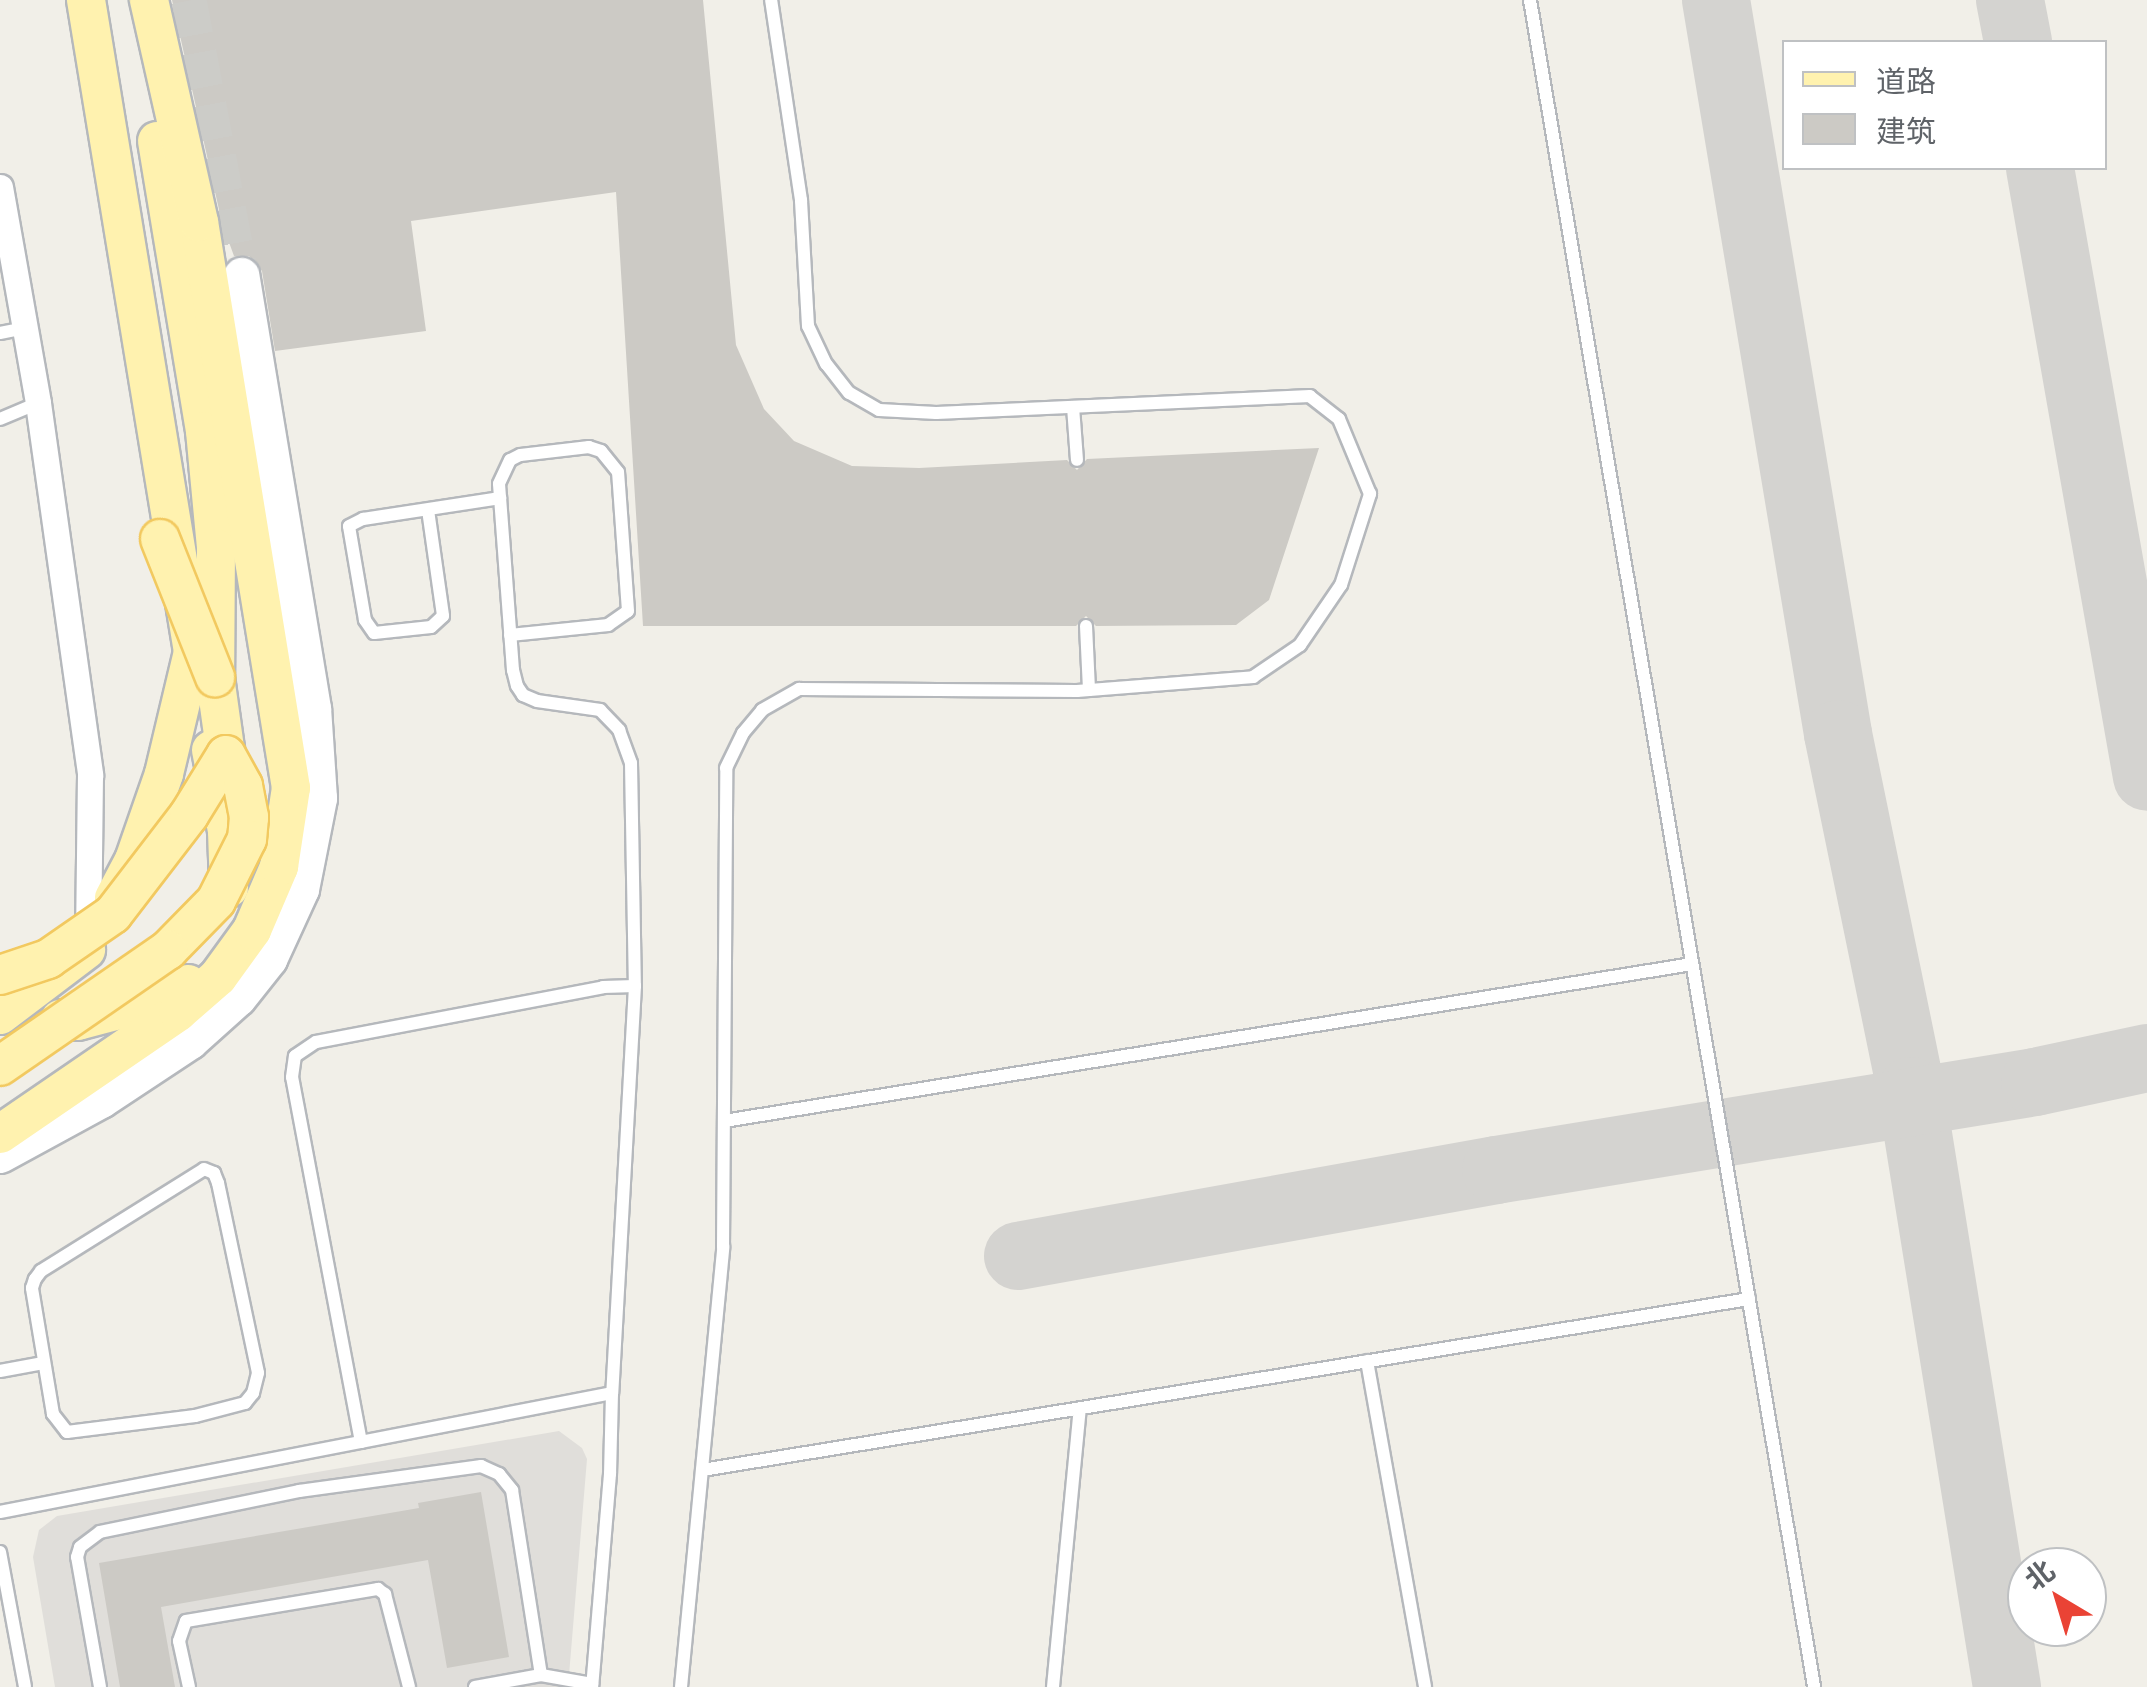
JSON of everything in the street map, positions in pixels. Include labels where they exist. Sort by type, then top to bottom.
[{"type":"main road","points":[[0,1066],[168,950],[216,902],[247,838],[249,817],[243,786],[226,756],[204,664],[160,539],[62,0]]},
{"type":"main road","points":[[86,0],[204,664],[227,831],[227,966]]},
{"type":"main road","points":[[1,1014],[88,949],[134,860],[204,664],[216,548],[205,431],[133,0]]},
{"type":"main road","points":[[0,1134],[178,1012],[227,966],[252,930],[280,867],[291,788],[199,222],[150,0]]},
{"type":"main road","points":[[0,1156],[100,1100],[214,1020],[269,959],[301,889],[319,798],[312,708],[240,274]]},
{"type":"main road","points":[[0,975],[48,959],[113,914],[188,815],[226,756]]},
{"type":"main road","points":[[1,1014],[78,1020],[153,1002],[227,966]]},
{"type":"street","points":[[0,188],[12,330],[38,402],[90,775],[88,949]]},
{"type":"lane","points":[[681,1687],[724,1247],[726,768],[762,710],[799,688],[1090,690],[1253,677],[1300,645],[1341,586],[1370,494],[1339,420],[1310,396],[1073,407],[879,410],[849,393],[826,364],[808,326],[802,200],[771,0]]},
{"type":"lane","points":[[1530,0],[1814,1687]]},
{"type":"lane","points":[[0,419],[38,402]]},
{"type":"lane","points":[[1073,407],[1077,460]]},
{"type":"lane","points":[[475,1687],[541,1675],[592,1686],[610,1474],[635,986],[627,744],[600,710],[523,695],[513,670],[510,635],[500,498],[502,472],[520,456],[590,447],[601,451],[618,472],[631,602],[628,611],[608,625],[510,635]]},
{"type":"lane","points":[[428,510],[443,616],[431,627],[374,633],[365,620],[349,526],[362,519],[500,498]]},
{"type":"lane","points":[[1086,626],[1090,690]]},
{"type":"lane","points":[[724,1120],[1692,964]]},
{"type":"lane","points":[[361,1442],[292,1077],[295,1056],[316,1042],[603,987],[635,986]]},
{"type":"lane","points":[[196,1172],[214,1173],[258,1373],[253,1393],[245,1403],[194,1416],[66,1432],[52,1414],[43,1363],[32,1288],[41,1270],[196,1172]]},
{"type":"lane","points":[[702,1470],[1749,1299]]},
{"type":"lane","points":[[1367,1361],[1426,1687]]},
{"type":"lane","points":[[0,1371],[43,1363]]},
{"type":"lane","points":[[0,1512],[612,1392]]},
{"type":"lane","points":[[1052,1687],[1080,1408]]},
{"type":"lane","points":[[100,1687],[78,1557],[80,1547],[90,1538],[118,1526],[190,1512],[470,1466],[500,1474],[512,1490],[541,1675]]},
{"type":"lane","points":[[0,1552],[25,1687]]},
{"type":"lane","points":[[189,1687],[179,1641],[186,1622],[378,1589],[385,1594],[409,1687]]},
{"type":"shaded area","points":[[559,1431],[582,1448],[587,1459],[568,1687],[55,1687],[33,1557],[39,1530],[57,1516]]},
{"type":"building","points":[[172,0],[703,0],[736,345],[764,409],[794,441],[852,466],[919,468],[1067,460],[1077,470],[1087,459],[1319,448],[1269,600],[1236,625],[1096,626],[1086,616],[1076,626],[643,626],[616,192],[411,221],[426,331],[275,351],[262,271],[249,256],[234,256],[222,223]]},
{"type":"building","points":[[481,1492],[509,1657],[447,1668],[428,1560],[161,1607],[175,1687],[120,1687],[99,1563],[419,1508],[418,1503]]},
{"type":"taxiway","points":[[1716,0],[1838,734],[1911,1091],[2007,1687]]},
{"type":"taxiway","points":[[2010,0],[2018,40]]},
{"type":"taxiway","points":[[2040,170],[2147,777]]},
{"type":"taxiway","points":[[1018,1256],[1496,1170],[2035,1082],[2147,1058]]},
{"type":"tunnel","points":[[189,0],[241,275]]}]
